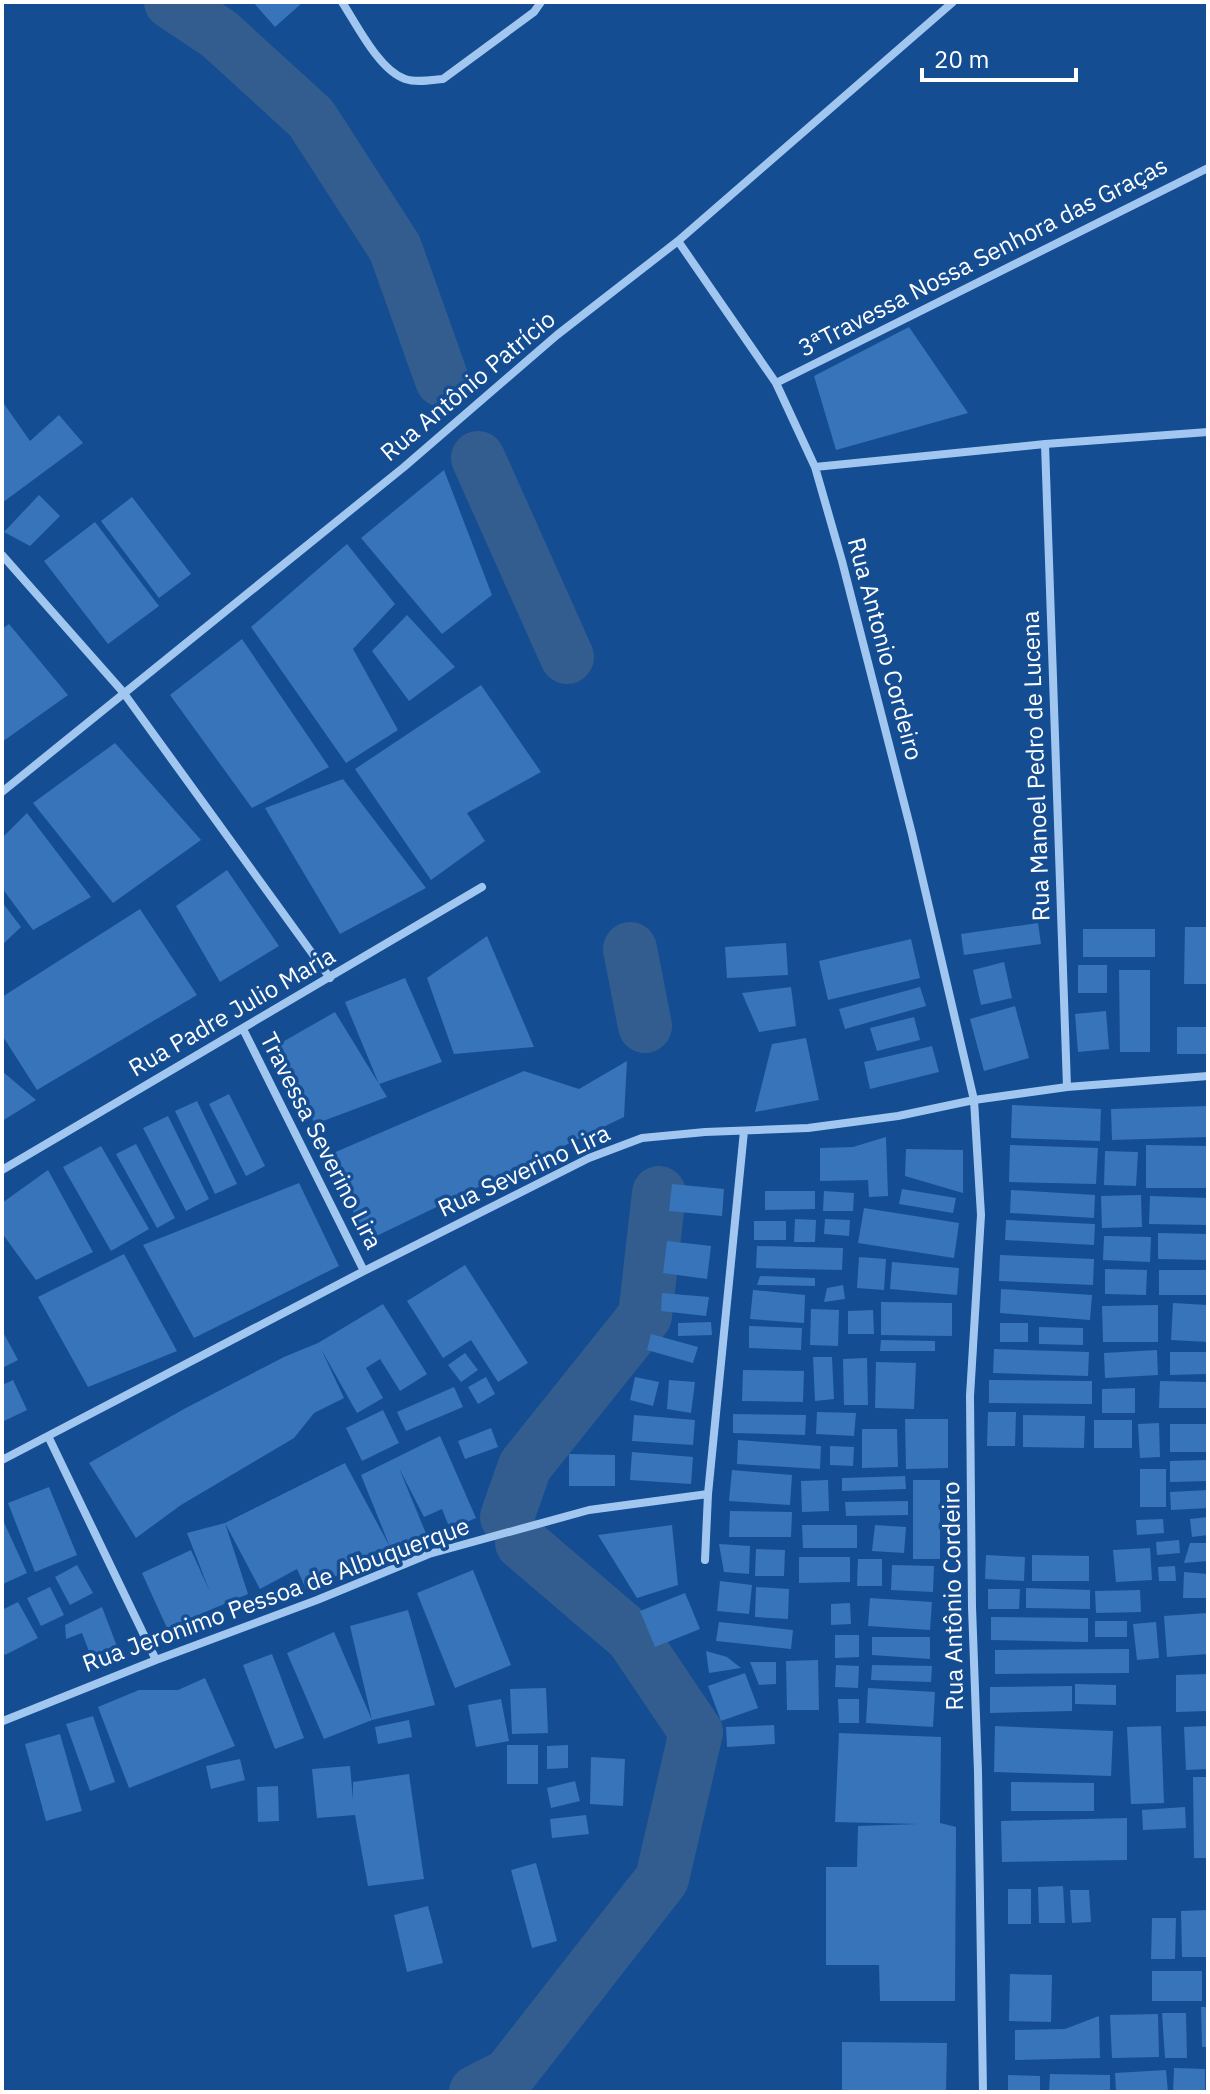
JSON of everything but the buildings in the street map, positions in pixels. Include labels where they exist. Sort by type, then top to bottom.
[{"type":"street","points":[[342,2],[379,59],[404,79],[424,81],[443,79],[534,12],[541,2]]},
{"type":"street","name":"Rua Antônio Patrício","points":[[2,792],[404,467],[557,335],[678,241],[953,2]]},
{"type":"street","name":"3ªTravessa Nossa Senhora das Graças","points":[[776,383],[1208,168]]},
{"type":"street","name":"Rua Antonio Cordeiro","points":[[678,241],[776,383],[815,467],[908,819],[974,1100]]},
{"type":"street","points":[[815,467],[1045,444],[1208,432]]},
{"type":"street","name":"Rua Manoel Pedro de Lucena","points":[[1045,444],[1067,1087]]},
{"type":"street","points":[[2,555],[123,692],[330,978]]},
{"type":"street","name":"Rua Padre Julio Maria","points":[[2,1170],[482,887]]},
{"type":"street","name":"Travessa Severino Lira","points":[[243,1029],[364,1271]]},
{"type":"street","name":"Rua Severino Lira","points":[[2,1460],[364,1271],[589,1158],[642,1138],[808,1128],[1067,1087],[1208,1076]]},
{"type":"street","name":"Rua Antônio Cordeiro","points":[[974,1100],[981,1215],[970,1396],[983,2092]]},
{"type":"street","points":[[705,1560],[708,1494],[744,1131]]},
{"type":"street","points":[[48,1436],[156,1660]]},
{"type":"street","name":"Rua Jeronimo Pessoa de Albuquerque","points":[[3,1721],[429,1554],[589,1510],[708,1494]]},
{"type":"waterway","points":[[171,2],[219,34],[311,118],[395,248],[442,380]]},
{"type":"waterway","points":[[478,458],[567,657]]},
{"type":"waterway","points":[[630,949],[645,1026]]},
{"type":"waterway","points":[[507,1517],[525,1466],[645,1316],[659,1193]]},
{"type":"waterway","points":[[476,2092],[509,2075],[662,1879],[696,1732],[632,1637],[522,1543]]}]
